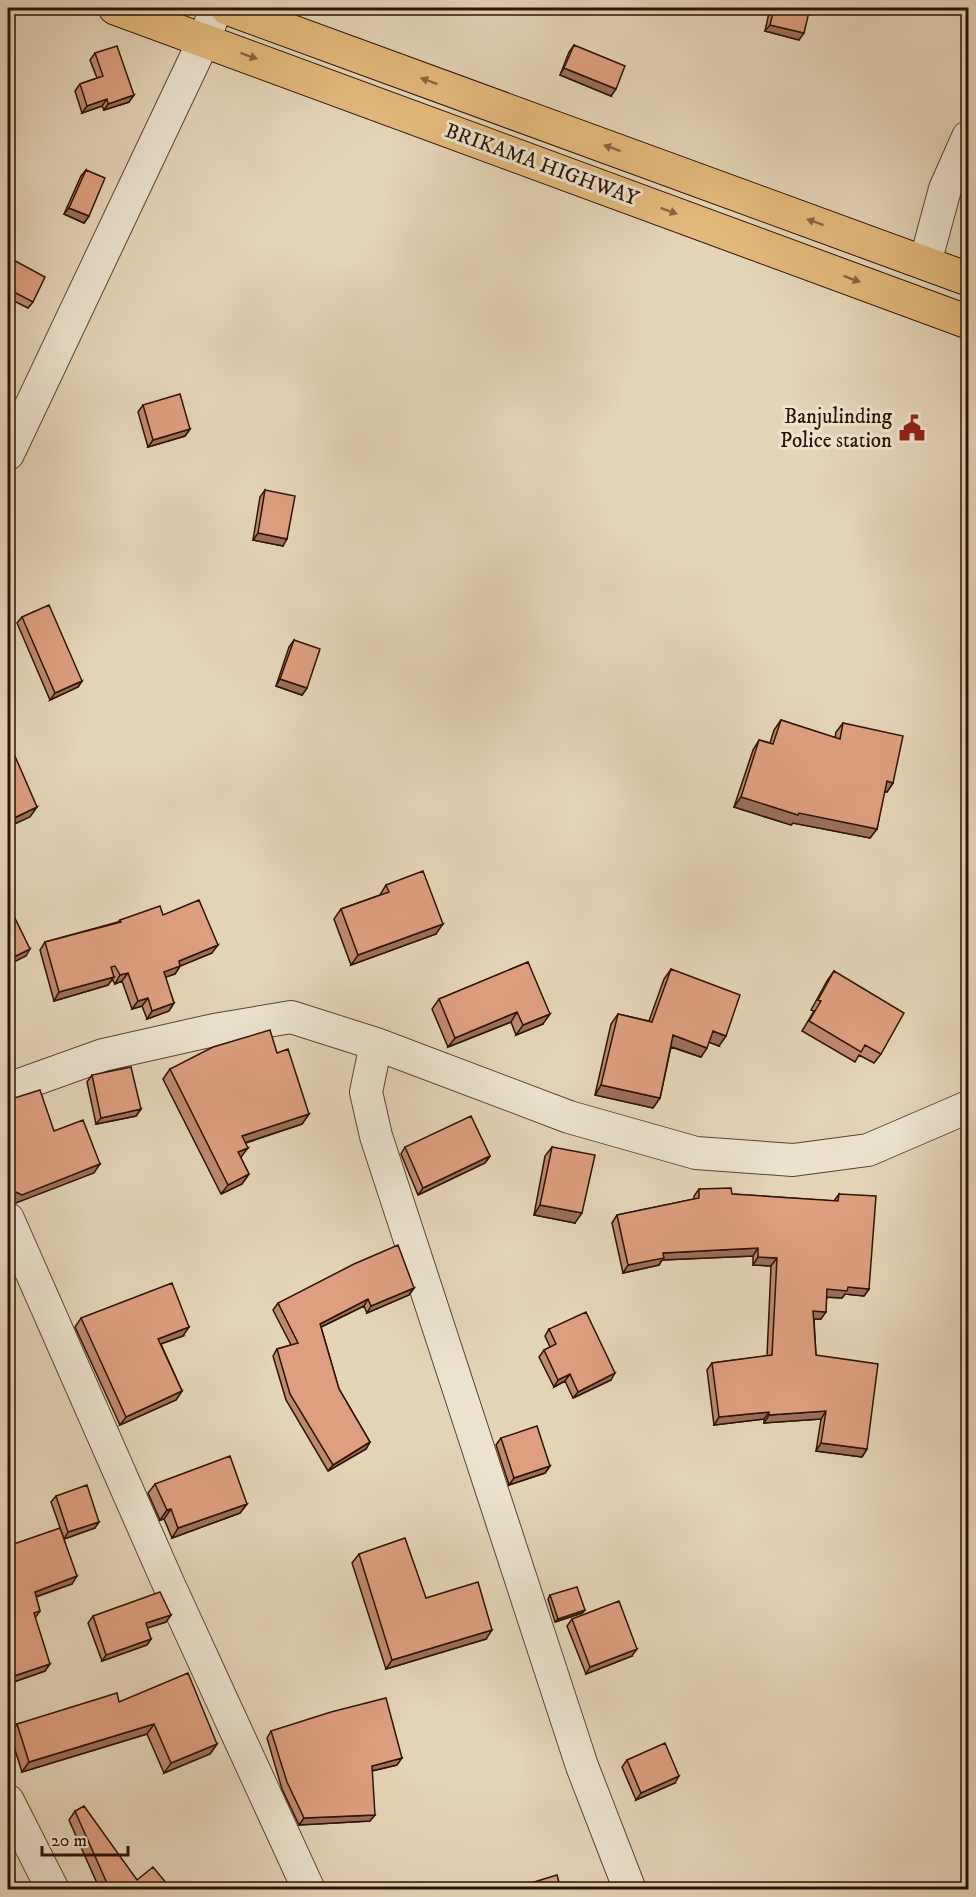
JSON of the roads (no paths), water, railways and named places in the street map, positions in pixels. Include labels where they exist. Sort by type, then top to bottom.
[{"type":"highway","name":"BRIKAMA HIGHWAY","points":[[115,8],[969,322]]},
{"type":"highway","name":"BRIKAMA HIGHWAY","points":[[227,8],[969,279]]},
{"type":"highway","points":[[716,228],[728,190]]},
{"type":"street","points":[[8,454],[204,40],[216,8]]},
{"type":"street","points":[[925,263],[945,189],[969,137]]},
{"type":"street","points":[[8,1089],[103,1055],[214,1030],[291,1017],[376,1044],[569,1117],[696,1153],[794,1160],[868,1150],[969,1107]]},
{"type":"street","points":[[376,1044],[366,1092],[376,1136],[582,1766],[630,1890]]},
{"type":"street","points":[[8,1219],[169,1585],[309,1890]]},
{"type":"street","points":[[8,1801],[53,1890]]},
{"type":"place","name":"Banjulinding Police station","points":[[912,428]]}]
